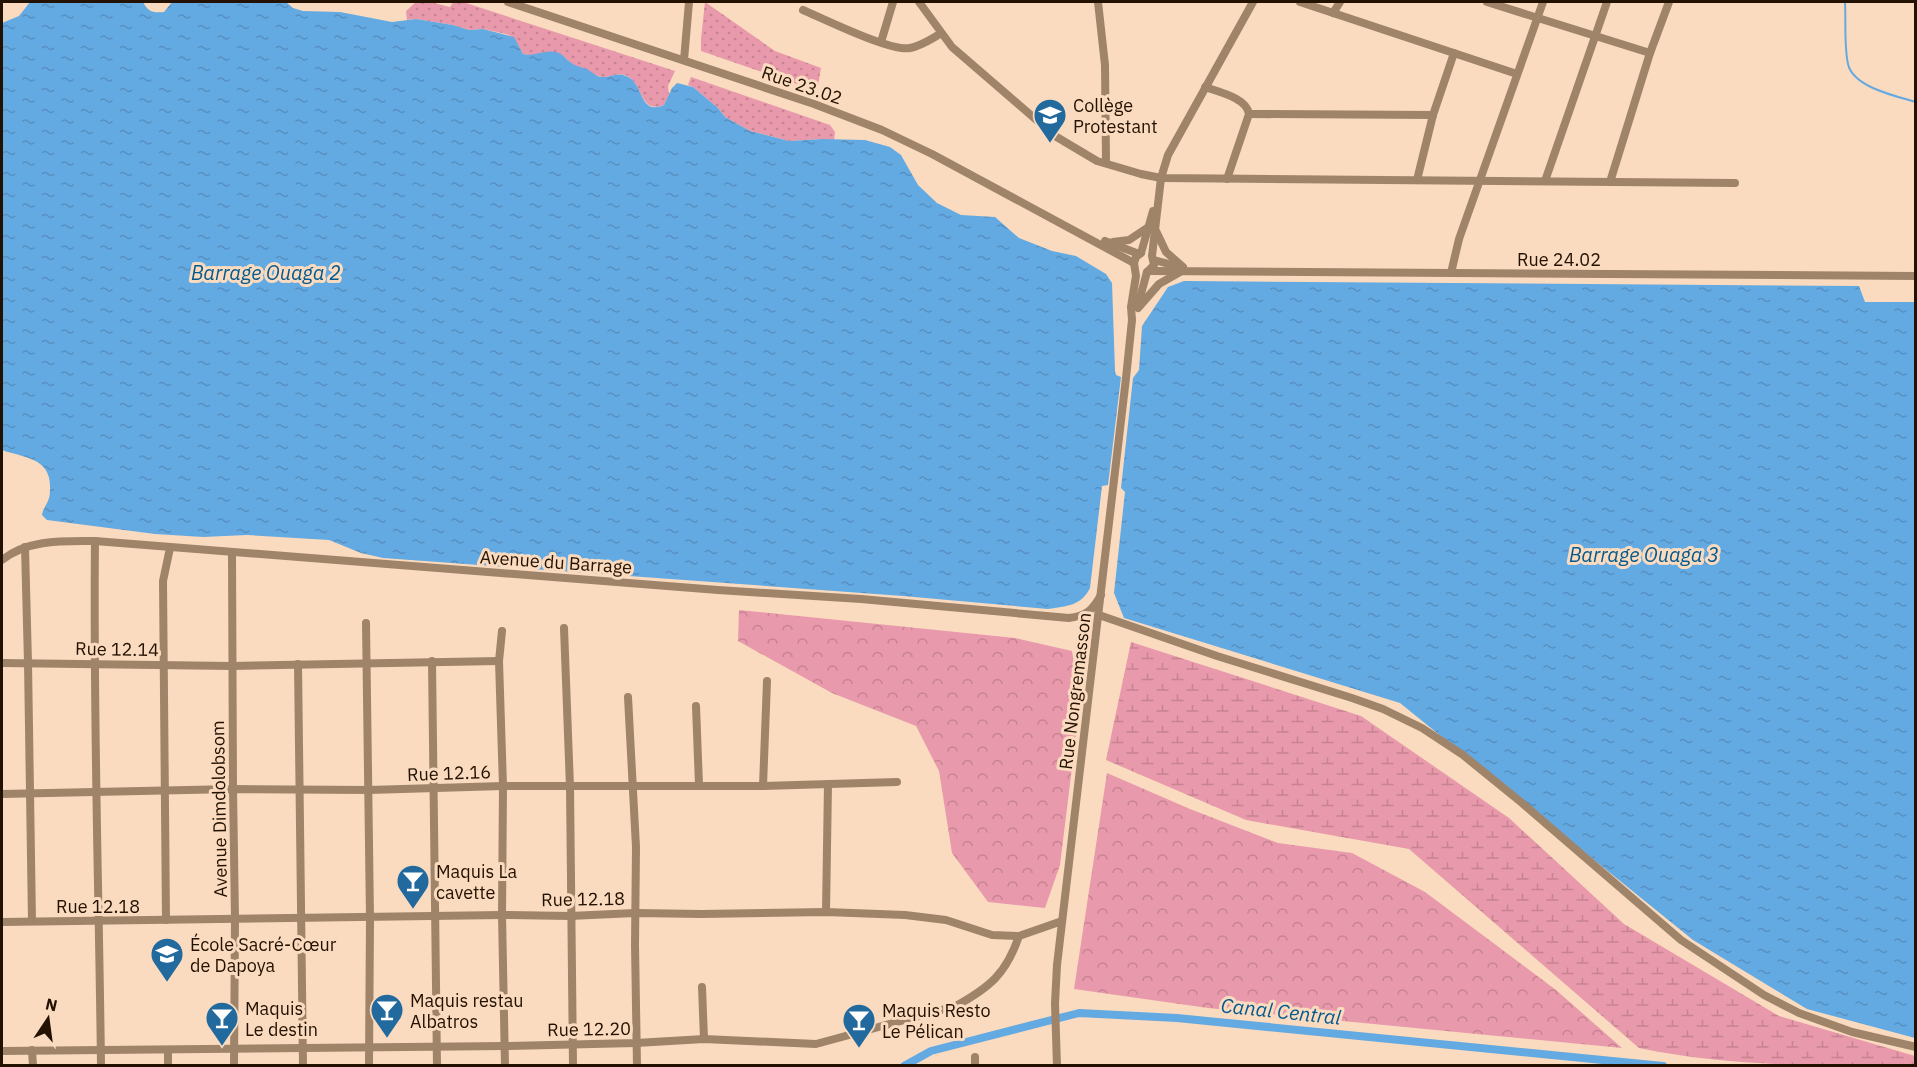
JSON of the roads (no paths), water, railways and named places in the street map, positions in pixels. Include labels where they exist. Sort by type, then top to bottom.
[{"type":"street","name":"Rue 23.02","points":[[508,2],[814,104],[882,130],[1073,229],[1135,266]]},
{"type":"street","points":[[684,60],[689,2]]},
{"type":"street","points":[[881,42],[893,2]]},
{"type":"street","points":[[919,2],[940,34],[965,59],[1055,136],[1085,155],[1161,178],[1735,183]]},
{"type":"street","points":[[1098,2],[1105,65],[1106,163]]},
{"type":"street","points":[[1152,227],[1154,265],[1148,271],[1141,272],[1135,266],[1152,227],[1161,178],[1168,155],[1253,2]]},
{"type":"street","points":[[1300,2],[1517,74]]},
{"type":"street","points":[[1334,13],[1340,2]]},
{"type":"street","points":[[1487,2],[1650,53]]},
{"type":"street","points":[[1451,273],[1459,239],[1543,2]]},
{"type":"street","points":[[1545,181],[1607,2]]},
{"type":"street","points":[[1610,182],[1650,53],[1670,2]]},
{"type":"street","points":[[802,10],[881,42],[909,48],[940,34]]},
{"type":"street","points":[[1417,180],[1433,116],[1454,53]]},
{"type":"street","points":[[1205,87],[1242,102],[1247,106],[1249,114],[1227,178]]},
{"type":"street","points":[[1249,114],[1433,116]]},
{"type":"street","points":[[1101,239],[1113,242],[1129,240],[1152,227]]},
{"type":"street","points":[[1138,308],[1159,284],[1182,269],[1166,252],[1152,227]]},
{"type":"street","name":"Rue 23.02","points":[[1073,229],[1140,254]]},
{"type":"street","points":[[1140,254],[1147,253],[1153,258]]},
{"type":"street","name":"Rue 24.02","points":[[1153,258],[1182,269]]},
{"type":"street","name":"Rue Nongremasson","points":[[1057,1065],[1055,1004],[1062,921],[1132,320],[1135,266]]},
{"type":"street","name":"Rue 24.02","points":[[1148,271],[1182,269],[1202,272],[1916,276]]},
{"type":"street","name":"Rue Nongremasson","points":[[1132,320],[1138,308],[1148,271]]},
{"type":"street","name":"Avenue du Barrage","points":[[2,560],[25,547],[60,541],[95,541],[718,590],[861,599],[1069,618],[1088,613],[1094,608],[1101,595]]},
{"type":"street","points":[[95,541],[94,664],[101,1065]]},
{"type":"street","points":[[25,547],[32,921]]},
{"type":"street","points":[[166,920],[162,664],[163,581],[170,548]]},
{"type":"street","name":"Avenue Dimdolobsom","points":[[232,552],[236,919],[234,1065]]},
{"type":"street","points":[[1099,615],[1217,656],[1352,698],[1383,709],[1422,728],[1463,755],[1522,803],[1681,940],[1764,995],[1799,1013],[1852,1032],[1916,1047]]},
{"type":"street","points":[[366,623],[370,918],[369,1065]]},
{"type":"street","points":[[564,628],[570,787],[573,1065]]},
{"type":"street","points":[[502,631],[499,660],[503,786],[502,915],[505,1065]]},
{"type":"street","name":"Rue 12.14","points":[[2,663],[232,666],[499,660]]},
{"type":"street","points":[[432,661],[437,1065]]},
{"type":"street","points":[[298,664],[303,1065]]},
{"type":"street","points":[[763,786],[767,681]]},
{"type":"street","points":[[628,697],[636,847],[637,1065]]},
{"type":"street","points":[[696,706],[699,785]]},
{"type":"street","name":"Rue 12.16","points":[[2,794],[97,794],[233,789],[369,790],[503,786],[763,786],[897,782]]},
{"type":"street","points":[[826,912],[828,784]]},
{"type":"street","name":"Rue 12.18","points":[[2,921],[826,912],[932,918],[992,935],[1019,936]]},
{"type":"street","points":[[1019,936],[1062,921]]},
{"type":"street","name":"Rue 12.20","points":[[2,1051],[505,1046],[704,1039],[816,1044],[956,1005],[973,996],[997,978],[1012,955],[1019,936]]},
{"type":"street","points":[[702,987],[704,1039]]},
{"type":"street","points":[[32,1050],[33,1065]]},
{"type":"street","points":[[168,1050],[168,1065]]},
{"type":"water","name":"Barrage Ouaga 2","points":[[30,2],[143,2],[149,10],[164,12],[172,2],[286,2],[293,8],[303,11],[340,12],[392,22],[416,19],[469,30],[483,29],[514,37],[523,54],[554,52],[599,77],[620,74],[626,76],[636,85],[650,106],[664,105],[677,83],[693,87],[725,117],[750,131],[789,141],[865,140],[890,147],[901,155],[918,185],[937,203],[961,215],[995,217],[1019,238],[1052,251],[1076,256],[1106,274],[1112,283],[1115,371],[1116,375],[1121,377],[1108,485],[1102,486],[1090,588],[1078,602],[1048,609],[903,596],[383,558],[361,553],[329,540],[247,535],[203,537],[155,534],[47,520],[42,515],[50,494],[46,471],[35,461],[2,450],[2,23],[19,16]]},
{"type":"water","name":"Barrage Ouaga 3","points":[[1184,281],[1859,286],[1865,302],[1915,302],[1915,1038],[1807,1009],[1693,940],[1400,703],[1124,618],[1114,593],[1125,492],[1121,488],[1133,378],[1139,370],[1142,326],[1168,287]]},
{"type":"waterway","points":[[1845,2],[1846,49],[1851,72],[1866,85],[1916,102]]},
{"type":"waterway","name":"Canal Central","points":[[904,1066],[931,1051],[1079,1013],[1177,1018],[1663,1066]]},
{"type":"place","name":"Collège Protestant","points":[[1050,144]]},
{"type":"place","name":"Maquis La cavette","points":[[413,910]]},
{"type":"place","name":"École Sacré-Cœur de Dapoya","points":[[167,983]]},
{"type":"place","name":"Maquis restau Albatros","points":[[387,1039]]},
{"type":"place","name":"Maquis Le destin","points":[[222,1047]]},
{"type":"place","name":"Maquis Resto Le Pélican","points":[[859,1049]]}]
